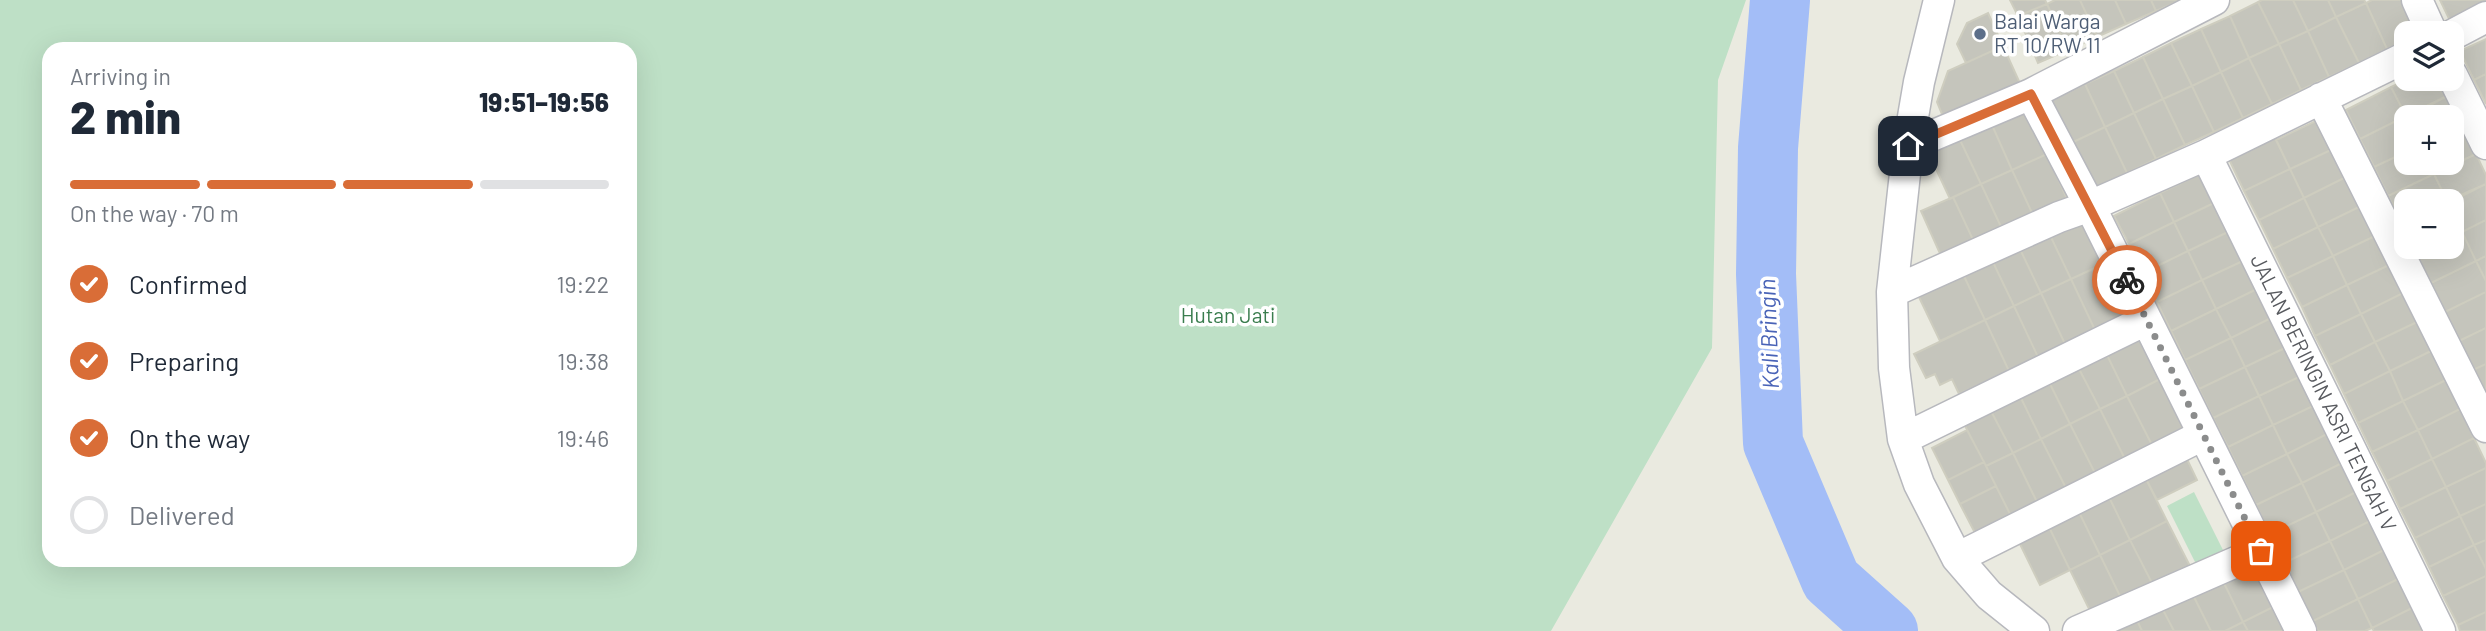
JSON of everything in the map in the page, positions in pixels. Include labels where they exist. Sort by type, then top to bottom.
[{"type":"street","points":[[1939,0],[1919,82],[1908,146],[1892,292],[1894,369],[1903,439],[1919,484],[1957,558],[1989,595],[2034,631]]},
{"type":"street","points":[[1908,146],[2031,94],[2214,0]]},
{"type":"street","points":[[2417,0],[2427,21]]},
{"type":"street","points":[[2464,29],[2486,18]]},
{"type":"street","points":[[1892,292],[2206,155],[2394,63]]},
{"type":"street","points":[[2460,91],[2486,144]]},
{"type":"street","points":[[2031,94],[2090,206],[2301,631]]},
{"type":"street","points":[[2320,98],[2486,427]]},
{"type":"street","name":"JALAN BERINGIN ASRI TENGAH V","points":[[2206,155],[2440,631]]},
{"type":"street","points":[[1903,439],[2146,320]]},
{"type":"street","points":[[1957,558],[2203,435]]},
{"type":"street","points":[[2078,631],[2261,551]]},
{"type":"green space","name":"Hutan Jati","points":[[0,0],[1746,0],[1718,80],[1712,348],[1551,631],[0,631]]},
{"type":"green space","points":[[2194,492],[2223,550],[2196,564],[2167,506]]},
{"type":"building","points":[[2010,0],[2045,0],[2047,4],[2018,16]]},
{"type":"building","points":[[2055,0],[2080,0],[2097,37],[2068,50],[2047,4]]},
{"type":"building","points":[[2080,0],[2115,0],[2126,24],[2097,37]]},
{"type":"building","points":[[2115,0],[2151,0],[2156,11],[2126,24]]},
{"type":"building","points":[[2151,0],[2181,0],[2156,11]]},
{"type":"building","points":[[2293,0],[2308,31],[2279,44],[2258,2]]},
{"type":"building","points":[[2293,0],[2328,0],[2336,17],[2308,31]]},
{"type":"building","points":[[2328,0],[2364,0],[2366,3],[2336,17]]},
{"type":"building","points":[[2372,0],[2405,0],[2415,21],[2394,21],[2394,46],[2387,49],[2366,3]]},
{"type":"building","points":[[2440,0],[2486,0],[2486,11],[2464,22],[2450,21]]},
{"type":"building","points":[[2258,2],[2279,44],[2249,58],[2230,16]]},
{"type":"building","points":[[2366,3],[2387,49],[2359,63],[2336,17]]},
{"type":"building","points":[[2047,4],[2068,50],[2038,63],[2018,16]]},
{"type":"building","name":"Balai Warga RT 10/RW 11","points":[[1988,13],[2003,46],[1966,63],[1957,44],[1967,23]]},
{"type":"building","points":[[2230,16],[2249,58],[2221,72],[2201,29]]},
{"type":"building","points":[[2336,17],[2359,63],[2329,77],[2308,31]]},
{"type":"building","points":[[2201,29],[2221,72],[2192,86],[2171,43]]},
{"type":"building","points":[[2308,31],[2329,77],[2301,90],[2279,44]]},
{"type":"building","points":[[2486,39],[2486,74],[2474,80],[2464,59],[2464,49]]},
{"type":"building","points":[[2171,43],[2192,86],[2163,99],[2143,57]]},
{"type":"building","points":[[2279,44],[2301,90],[2272,104],[2249,58]]},
{"type":"building","points":[[2003,46],[2023,90],[1946,124],[1937,102],[1948,71]]},
{"type":"building","points":[[2143,57],[2163,99],[2134,113],[2114,71]]},
{"type":"building","points":[[2249,58],[2272,104],[2243,118],[2221,72]]},
{"type":"building","points":[[2114,71],[2134,113],[2105,127],[2085,84]]},
{"type":"building","points":[[2221,72],[2243,118],[2214,132],[2192,86]]},
{"type":"building","points":[[2486,74],[2486,104],[2474,80]]},
{"type":"building","points":[[2085,84],[2105,127],[2069,144],[2049,102]]},
{"type":"building","points":[[2192,86],[2214,132],[2185,145],[2163,99]]},
{"type":"building","points":[[2394,86],[2394,91],[2445,91],[2447,96],[2429,105],[2400,105],[2391,87]]},
{"type":"building","points":[[2391,87],[2400,105],[2394,105],[2394,122],[2360,139],[2346,110]]},
{"type":"building","points":[[2447,96],[2452,105],[2430,105]]},
{"type":"building","points":[[2163,99],[2185,145],[2156,159],[2134,113]]},
{"type":"building","points":[[2026,109],[2047,154],[2012,170],[1992,125]]},
{"type":"building","points":[[2134,113],[2156,159],[2127,173],[2105,127]]},
{"type":"building","points":[[2318,120],[2333,149],[2290,169],[2276,140]]},
{"type":"building","points":[[2394,122],[2394,158],[2374,167],[2360,139]]},
{"type":"building","points":[[1992,125],[2012,170],[1981,184],[1960,140]]},
{"type":"building","points":[[2105,127],[2127,173],[2091,190],[2069,144]]},
{"type":"building","points":[[2464,129],[2476,154],[2464,160]]},
{"type":"building","points":[[2273,133],[2290,169],[2244,191],[2227,155]]},
{"type":"building","points":[[1960,140],[1981,184],[1950,199],[1929,154]]},
{"type":"building","points":[[2333,149],[2346,177],[2304,198],[2290,169]]},
{"type":"building","points":[[2047,154],[2068,201],[2034,217],[2012,170]]},
{"type":"building","points":[[2476,154],[2486,175],[2486,184],[2464,194],[2464,189],[2441,189],[2434,175],[2464,175],[2464,160]]},
{"type":"building","points":[[2394,158],[2394,175],[2432,175],[2403,189],[2394,189],[2394,193],[2388,196],[2374,167]]},
{"type":"building","points":[[2290,169],[2304,198],[2259,220],[2244,191]]},
{"type":"building","points":[[2012,170],[2034,217],[2003,231],[1981,184]]},
{"type":"building","points":[[2202,173],[2216,202],[2174,222],[2160,193]]},
{"type":"building","points":[[2434,175],[2441,189],[2403,189]]},
{"type":"building","points":[[2346,177],[2361,206],[2318,227],[2304,198]]},
{"type":"building","points":[[1981,184],[2003,231],[1975,244],[1953,197]]},
{"type":"building","points":[[2486,184],[2486,220],[2464,231],[2464,195]]},
{"type":"building","points":[[2160,193],[2174,222],[2129,244],[2114,216]]},
{"type":"building","points":[[2394,193],[2394,208],[2388,196]]},
{"type":"building","points":[[1953,197],[1975,244],[1942,258],[1921,211]]},
{"type":"building","points":[[2304,198],[2318,227],[2273,249],[2259,220]]},
{"type":"building","points":[[2216,202],[2230,231],[2188,251],[2174,222]]},
{"type":"building","points":[[2361,206],[2375,236],[2333,256],[2318,227]]},
{"type":"building","points":[[2083,214],[2106,263],[2071,279],[2048,231]]},
{"type":"building","points":[[2486,220],[2486,256],[2476,261],[2464,231]]},
{"type":"building","points":[[2174,222],[2188,251],[2143,273],[2129,244]]},
{"type":"building","points":[[2318,227],[2333,256],[2287,278],[2273,249]]},
{"type":"building","points":[[2048,231],[2071,279],[2041,293],[2018,245]]},
{"type":"building","points":[[2230,231],[2245,260],[2202,280],[2188,251]]},
{"type":"building","points":[[2375,236],[2389,265],[2347,285],[2333,256]]},
{"type":"building","points":[[2464,236],[2476,261],[2431,283],[2419,259],[2464,259]]},
{"type":"building","points":[[2018,245],[2041,293],[2014,306],[1991,258]]},
{"type":"building","points":[[2188,251],[2202,280],[2157,302],[2143,273]]},
{"type":"building","points":[[2333,256],[2347,285],[2302,307],[2287,278]]},
{"type":"building","points":[[2486,256],[2486,281],[2476,261]]},
{"type":"building","points":[[1991,258],[2014,306],[1985,320],[1962,272]]},
{"type":"building","points":[[2245,260],[2259,288],[2216,309],[2202,280]]},
{"type":"building","points":[[2476,261],[2486,281],[2486,292],[2445,312],[2431,283]]},
{"type":"building","points":[[2106,263],[2130,313],[2095,330],[2071,279]]},
{"type":"building","points":[[2389,265],[2403,293],[2361,314],[2347,285]]},
{"type":"building","points":[[1962,272],[1985,320],[1940,341],[1917,293]]},
{"type":"building","points":[[2071,279],[2095,330],[2065,344],[2041,293]]},
{"type":"building","points":[[2202,280],[2216,309],[2171,331],[2157,302]]},
{"type":"building","points":[[2347,285],[2361,314],[2315,336],[2302,307]]},
{"type":"building","points":[[2259,288],[2273,317],[2231,338],[2216,309]]},
{"type":"building","points":[[2486,292],[2486,328],[2459,341],[2445,312]]},
{"type":"building","points":[[2041,293],[2065,344],[2038,357],[2014,306]]},
{"type":"building","points":[[2403,293],[2417,322],[2375,342],[2361,314]]},
{"type":"building","points":[[2014,306],[2038,357],[2009,371],[1985,320]]},
{"type":"building","points":[[2216,309],[2231,338],[2185,360],[2171,331]]},
{"type":"building","points":[[2361,314],[2375,342],[2330,365],[2315,336]]},
{"type":"building","points":[[2273,317],[2287,347],[2245,367],[2231,338]]},
{"type":"building","points":[[1985,320],[2009,371],[1959,394],[1952,379],[1940,385],[1935,374],[1926,378],[1914,354]]},
{"type":"building","points":[[2417,322],[2431,351],[2390,371],[2375,342]]},
{"type":"building","points":[[2486,328],[2486,364],[2473,370],[2459,341]]},
{"type":"building","points":[[2140,335],[2162,378],[2127,396],[2106,353]]},
{"type":"building","points":[[2231,338],[2245,367],[2199,389],[2185,360]]},
{"type":"building","points":[[2375,342],[2390,371],[2344,394],[2330,365]]},
{"type":"building","points":[[2287,347],[2301,376],[2259,396],[2245,367]]},
{"type":"building","points":[[2431,351],[2446,380],[2403,401],[2390,371]]},
{"type":"building","points":[[2106,353],[2127,396],[2100,409],[2078,367]]},
{"type":"building","points":[[2486,364],[2486,396],[2473,370]]},
{"type":"building","points":[[2078,367],[2100,409],[2070,424],[2049,382]]},
{"type":"building","points":[[2245,367],[2259,396],[2213,418],[2199,389]]},
{"type":"building","points":[[2390,371],[2403,401],[2358,423],[2344,394]]},
{"type":"building","points":[[2301,376],[2315,405],[2273,425],[2259,396]]},
{"type":"building","points":[[2162,378],[2187,427],[2152,445],[2127,396]]},
{"type":"building","points":[[2446,380],[2460,409],[2418,430],[2403,401]]},
{"type":"building","points":[[2049,382],[2070,424],[2041,439],[2020,396]]},
{"type":"building","points":[[2020,396],[2041,439],[2013,453],[1991,411]]},
{"type":"building","points":[[2127,396],[2152,445],[2125,459],[2100,409]]},
{"type":"building","points":[[2259,396],[2273,425],[2228,447],[2213,418]]},
{"type":"building","points":[[2403,401],[2418,430],[2372,452],[2358,423]]},
{"type":"building","points":[[2315,405],[2329,433],[2287,454],[2273,425]]},
{"type":"building","points":[[2100,409],[2125,459],[2095,473],[2070,424]]},
{"type":"building","points":[[2460,409],[2474,438],[2432,459],[2418,430]]},
{"type":"building","points":[[1991,411],[2013,453],[1986,466],[1964,424]]},
{"type":"building","points":[[2070,424],[2095,473],[2066,488],[2041,439]]},
{"type":"building","points":[[2273,425],[2287,454],[2242,476],[2228,447]]},
{"type":"building","points":[[1967,430],[1984,462],[1948,480],[1932,448]]},
{"type":"building","points":[[2418,430],[2432,459],[2387,481],[2372,452]]},
{"type":"building","points":[[2329,433],[2344,462],[2302,483],[2287,454]]},
{"type":"building","points":[[2474,438],[2486,468],[2446,487],[2432,459]]},
{"type":"building","points":[[2041,439],[2066,488],[2037,502],[2013,453]]},
{"type":"building","points":[[2013,453],[2037,502],[2011,516],[1986,466]]},
{"type":"building","points":[[2287,454],[2302,483],[2256,505],[2242,476]]},
{"type":"building","points":[[2185,455],[2197,480],[2157,500],[2144,475]]},
{"type":"building","points":[[2432,459],[2446,487],[2400,509],[2387,481]]},
{"type":"building","points":[[1984,462],[1996,486],[1960,504],[1948,480]]},
{"type":"building","points":[[2344,462],[2358,491],[2316,512],[2302,483]]},
{"type":"building","points":[[2486,468],[2486,504],[2460,516],[2446,487]]},
{"type":"building","points":[[2144,475],[2167,521],[2130,540],[2107,493]]},
{"type":"building","points":[[2302,483],[2316,512],[2270,534],[2256,505]]},
{"type":"building","points":[[1996,486],[2011,516],[1975,533],[1960,504]]},
{"type":"building","points":[[2446,487],[2460,516],[2415,538],[2400,509]]},
{"type":"building","points":[[2358,491],[2372,520],[2330,541],[2316,512]]},
{"type":"building","points":[[2107,493],[2130,540],[2100,555],[2077,508]]},
{"type":"building","points":[[2486,504],[2486,540],[2474,545],[2460,516]]},
{"type":"building","points":[[2077,508],[2100,555],[2070,570],[2047,523]]},
{"type":"building","points":[[2316,512],[2330,541],[2284,563],[2270,534]]},
{"type":"building","points":[[2460,516],[2474,545],[2429,567],[2415,538]]},
{"type":"building","points":[[2372,520],[2386,549],[2344,570],[2330,541]]},
{"type":"building","points":[[2167,521],[2190,566],[2153,585],[2130,540]]},
{"type":"building","points":[[2047,523],[2070,570],[2040,585],[2017,538]]},
{"type":"building","points":[[2130,540],[2153,585],[2122,600],[2100,555]]},
{"type":"building","points":[[2486,540],[2486,569],[2474,545]]},
{"type":"building","points":[[2330,541],[2344,570],[2298,592],[2284,563]]},
{"type":"building","points":[[2474,545],[2486,569],[2486,576],[2443,596],[2429,567]]},
{"type":"building","points":[[2386,549],[2400,578],[2358,599],[2344,570]]},
{"type":"building","points":[[2100,555],[2122,600],[2092,615],[2070,570]]},
{"type":"building","points":[[2251,562],[2273,607],[2243,622],[2221,577]]},
{"type":"building","points":[[2344,570],[2358,599],[2313,621],[2298,592]]},
{"type":"building","points":[[2486,576],[2486,612],[2458,625],[2443,596]]},
{"type":"building","points":[[2221,577],[2243,622],[2225,631],[2211,631],[2191,591]]},
{"type":"building","points":[[2400,578],[2414,607],[2372,628],[2358,599]]},
{"type":"building","points":[[2191,591],[2211,631],[2174,631],[2161,606]]},
{"type":"building","points":[[2358,599],[2372,628],[2365,631],[2318,631],[2313,621]]},
{"type":"building","points":[[2161,606],[2174,631],[2142,631],[2136,618]]},
{"type":"building","points":[[2273,607],[2285,631],[2248,631],[2243,622]]},
{"type":"building","points":[[2414,607],[2426,631],[2374,631],[2372,628]]},
{"type":"building","points":[[2486,612],[2486,631],[2460,631],[2458,625]]},
{"type":"building","points":[[2136,618],[2142,631],[2108,631]]},
{"type":"building","points":[[2243,622],[2248,631],[2225,631]]},
{"type":"waterway","name":"Kali Bringin","points":[[1780,0],[1768,148],[1766,274],[1773,443],[1831,580],[1888,631]]},
{"type":"way so far","points":[[2127,280],[2261,551]]},
{"type":"place","name":"Balai Warga RT 10/RW 11","points":[[1980,34]]},
{"type":"route","points":[[1908,146],[2031,94],[2127,280]]}]
